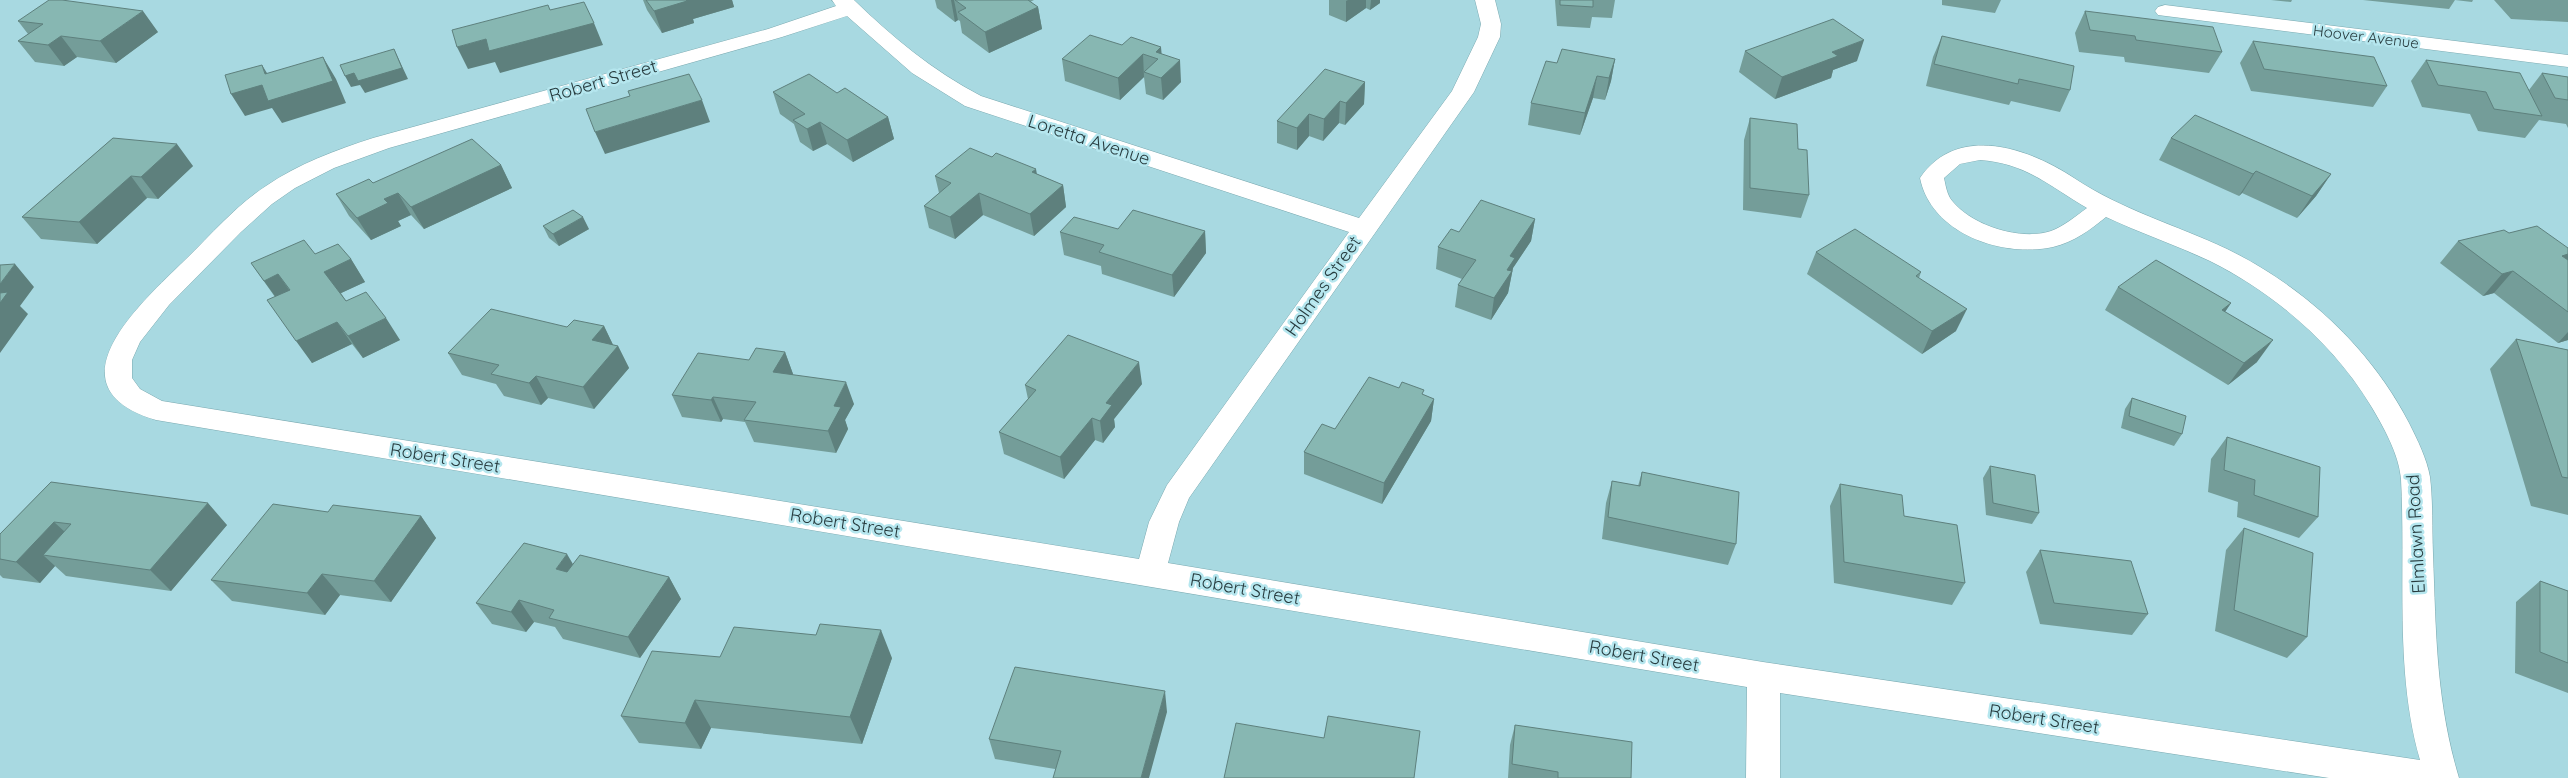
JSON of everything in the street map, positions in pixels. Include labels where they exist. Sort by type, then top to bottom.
[{"type":"street","name":"Holmes Street","points":[[1150,573],[1164,522],[1178,492],[1364,228],[1463,92],[1489,37],[1491,24],[1485,0]]},
{"type":"street","name":"Loretta Avenue","points":[[847,4],[924,72],[973,101],[1364,228]]},
{"type":"street","name":"Robert Street","points":[[847,4],[775,33],[381,143],[338,158],[295,179],[258,203],[146,313],[124,343],[118,360],[117,375],[121,388],[140,405],[156,410],[1150,573],[1763,676],[2432,778]]},
{"type":"street","name":"Hoover Avenue","points":[[2165,11],[2568,61]]},
{"type":"street","name":"Elmlawn Road","points":[[2104,207],[2061,236],[2039,242],[2012,240],[1983,232],[1952,215],[1937,199],[1932,178],[1939,166],[1952,158],[1974,153],[1999,154],[2038,166],[2104,207],[2204,249],[2250,272],[2274,288],[2332,338],[2358,365],[2385,402],[2408,450],[2415,476],[2422,682],[2431,740],[2442,778]]},
{"type":"street","points":[[1763,676],[1763,778]]},
{"type":"building","points":[[49,0],[62,0],[143,11],[100,41],[61,36],[48,45],[18,41],[43,24],[18,21]]},
{"type":"building","points":[[646,0],[686,0],[687,1],[654,11]]},
{"type":"building","points":[[955,0],[1028,0],[1038,7],[985,32],[958,12],[966,8]]},
{"type":"building","points":[[1560,0],[1593,0],[1593,7],[1560,5]]},
{"type":"building","points":[[584,2],[594,23],[489,51],[486,39],[457,47],[452,30],[548,5],[550,10]]},
{"type":"building","points":[[2085,11],[2213,27],[2222,52],[2136,40],[2135,36],[2090,30]]},
{"type":"building","points":[[1833,19],[1864,40],[1832,52],[1838,56],[1782,77],[1745,51]]},
{"type":"building","points":[[1090,35],[1122,45],[1131,37],[1161,47],[1156,52],[1180,60],[1161,78],[1144,72],[1158,59],[1143,54],[1118,78],[1062,59]]},
{"type":"building","points":[[1942,36],[2074,66],[2070,90],[2019,79],[2018,84],[1934,64]]},
{"type":"building","points":[[2253,41],[2374,57],[2387,86],[2264,69]]},
{"type":"building","points":[[394,49],[402,68],[358,81],[354,73],[345,76],[340,65]]},
{"type":"building","points":[[1562,49],[1615,59],[1609,78],[1597,76],[1585,113],[1531,103],[1546,61],[1557,63]]},
{"type":"building","points":[[323,57],[333,81],[268,101],[262,85],[231,94],[225,75],[262,65],[265,74]]},
{"type":"building","points":[[2426,60],[2520,73],[2542,116],[2494,109],[2486,92],[2438,85]]},
{"type":"building","points":[[1325,69],[1365,82],[1346,103],[1340,101],[1324,119],[1309,114],[1297,128],[1277,121]]},
{"type":"building","points":[[2542,73],[2568,77],[2568,100],[2555,98]]},
{"type":"building","points":[[689,74],[702,100],[595,132],[586,109],[630,96],[628,91]]},
{"type":"building","points":[[809,74],[837,93],[845,88],[888,117],[847,140],[820,122],[807,129],[793,120],[805,114],[773,92]]},
{"type":"building","points":[[2195,115],[2331,174],[2312,196],[2256,171],[2253,174],[2171,138]]},
{"type":"building","points":[[1750,118],[1797,124],[1798,149],[1807,150],[1809,195],[1750,188]]},
{"type":"building","points":[[113,138],[177,144],[141,177],[131,176],[79,222],[22,217]]},
{"type":"building","points":[[472,139],[501,165],[411,207],[398,193],[384,199],[388,203],[357,218],[336,194],[369,179],[373,183]]},
{"type":"building","points":[[970,148],[992,157],[996,153],[1036,169],[1032,172],[1063,185],[1030,214],[979,193],[950,217],[924,206],[951,183],[935,176]]},
{"type":"building","points":[[1481,200],[1535,219],[1510,256],[1515,258],[1507,270],[1512,271],[1494,298],[1458,285],[1476,260],[1438,247],[1451,229],[1459,232]]},
{"type":"building","points":[[573,210],[583,217],[553,234],[543,226]]},
{"type":"building","points":[[1133,210],[1205,231],[1172,275],[1099,252],[1104,245],[1060,232],[1074,217],[1118,229]]},
{"type":"building","points":[[2537,226],[2568,248],[2568,254],[2562,256],[2568,260],[2568,312],[2513,271],[2502,274],[2458,241],[2504,230],[2509,233]]},
{"type":"building","points":[[1855,229],[1921,272],[1916,276],[1967,309],[1932,331],[1816,252]]},
{"type":"building","points":[[304,240],[315,254],[338,244],[351,259],[324,272],[346,301],[366,292],[386,318],[348,336],[337,322],[296,341],[267,300],[290,290],[278,274],[264,281],[251,263]]},
{"type":"building","points":[[2156,260],[2231,303],[2222,310],[2273,340],[2244,363],[2118,287]]},
{"type":"building","points":[[15,264],[0,284],[0,265]]},
{"type":"building","points":[[8,292],[0,303],[0,293]]},
{"type":"building","points":[[491,309],[567,327],[574,320],[604,326],[592,340],[618,346],[583,387],[536,376],[529,383],[491,374],[499,365],[448,353]]},
{"type":"building","points":[[1068,335],[1139,362],[1106,403],[1112,405],[1100,421],[1092,418],[1060,457],[999,432],[1036,390],[1025,385]]},
{"type":"building","points":[[2516,339],[2568,350],[2568,478],[2562,477]]},
{"type":"building","points":[[756,348],[785,352],[773,372],[846,382],[834,406],[841,407],[828,431],[744,420],[756,402],[713,397],[711,400],[672,395],[698,353],[749,360]]},
{"type":"building","points":[[1369,377],[1399,388],[1402,382],[1424,390],[1422,394],[1434,399],[1384,483],[1304,452],[1322,424],[1335,429]]},
{"type":"building","points":[[2132,398],[2186,416],[2182,434],[2129,416]]},
{"type":"building","points":[[2227,437],[2320,467],[2318,517],[2254,495],[2255,480],[2224,470]]},
{"type":"building","points":[[1990,466],[2035,475],[2039,513],[1993,503]]},
{"type":"building","points":[[1642,472],[1739,492],[1736,544],[1608,517],[1612,481],[1640,486]]},
{"type":"building","points":[[51,482],[208,503],[150,570],[43,555],[71,524],[54,522],[16,562],[0,559],[0,534]]},
{"type":"building","points":[[1840,484],[1902,495],[1904,516],[1957,525],[1965,583],[1844,562]]},
{"type":"building","points":[[273,504],[328,512],[333,505],[421,516],[374,581],[322,574],[307,593],[211,580]]},
{"type":"building","points":[[2244,528],[2313,553],[2307,637],[2234,610]]},
{"type":"building","points":[[524,543],[567,554],[556,569],[567,572],[580,555],[669,577],[628,637],[549,618],[554,610],[519,600],[511,612],[476,603]]},
{"type":"building","points":[[2040,550],[2131,561],[2148,614],[2054,603]]},
{"type":"building","points":[[2540,581],[2568,591],[2568,663],[2540,652]]},
{"type":"building","points":[[820,624],[881,630],[850,717],[695,700],[685,723],[621,716],[652,651],[720,657],[734,627],[816,635]]},
{"type":"building","points":[[1015,667],[1165,691],[1141,778],[1053,778],[1061,751],[989,739]]},
{"type":"building","points":[[1328,716],[1420,731],[1414,778],[1224,778],[1236,723],[1324,738]]},
{"type":"building","points":[[1515,725],[1632,742],[1631,778],[1558,778],[1558,772],[1512,764]]}]
